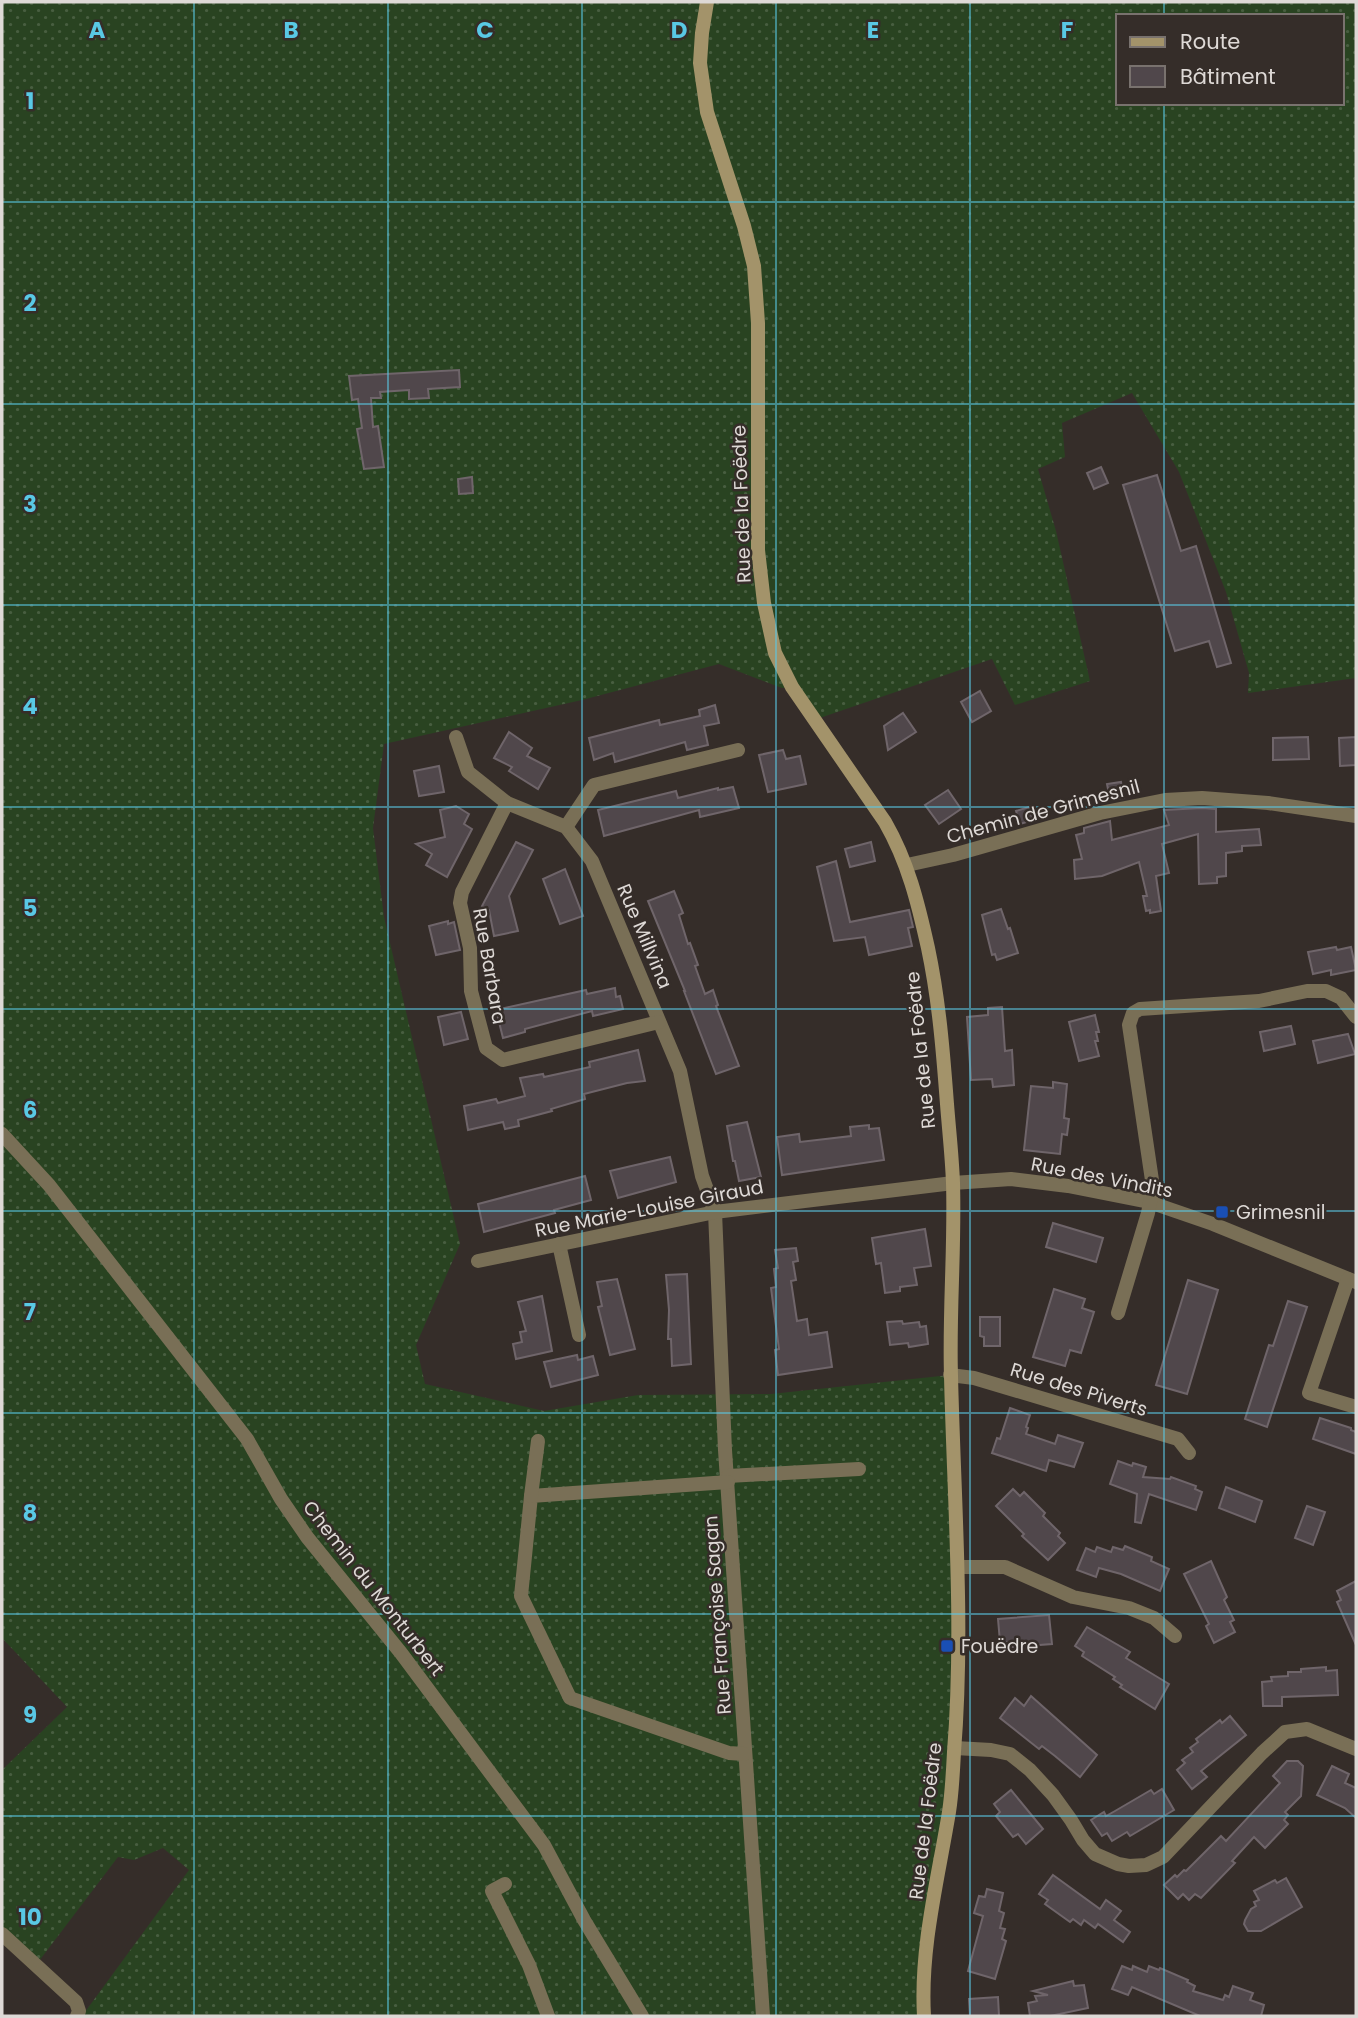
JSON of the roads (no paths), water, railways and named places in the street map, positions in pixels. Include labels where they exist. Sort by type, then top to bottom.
[{"type":"street","name":"Rue de la Foëdre","points":[[707,2],[700,64],[707,112],[744,226],[754,266],[758,323],[758,550],[764,603],[775,653],[792,687],[898,844],[916,896],[936,986],[941,1022],[953,1183],[950,1375],[958,1567],[955,1748],[950,1810],[929,1935],[923,1997],[924,2016]]},
{"type":"street","points":[[456,737],[468,772],[507,803],[566,827],[594,785],[738,750]]},
{"type":"street","name":"Chemin de Grimesnil","points":[[907,865],[953,855],[1100,813],[1164,800],[1202,798],[1268,803],[1356,816]]},
{"type":"street","name":"Rue Barbara","points":[[507,803],[462,892],[460,903],[470,948],[471,991],[486,1048],[503,1060],[659,1022]]},
{"type":"street","name":"Rue Millvina","points":[[566,827],[592,861],[680,1071],[702,1177],[715,1212]]},
{"type":"street","points":[[1118,1312],[1148,1213],[1153,1187],[1129,1026],[1133,1013],[1140,1009],[1259,1001],[1307,991],[1326,991],[1341,998],[1356,1017]]},
{"type":"street","name":"Chemin du Monturbert","points":[[2,1134],[49,1185],[247,1439],[281,1499],[307,1537],[401,1653],[544,1845],[584,1920],[642,2016]]},
{"type":"street","name":"Rue des Vindits","points":[[953,1183],[1011,1179],[1068,1186],[1149,1202],[1213,1224],[1352,1280]]},
{"type":"street","name":"Rue Marie-Louise Giraud","points":[[478,1261],[715,1212],[953,1183]]},
{"type":"street","name":"Rue Françoise Sagan","points":[[715,1212],[744,1754],[763,2016]]},
{"type":"street","points":[[559,1244],[579,1335]]},
{"type":"street","points":[[1352,1280],[1309,1393],[1356,1407]]},
{"type":"street","name":"Rue des Piverts","points":[[950,1375],[974,1378],[1178,1439],[1189,1453]]},
{"type":"street","points":[[538,1441],[521,1596],[570,1698],[729,1753],[744,1754]]},
{"type":"street","points":[[531,1496],[859,1469]]},
{"type":"street","points":[[958,1567],[1005,1567],[1073,1597],[1129,1608],[1154,1618],[1175,1636]]},
{"type":"street","points":[[955,1748],[1010,1754],[1030,1770],[1053,1795],[1083,1840],[1096,1854],[1129,1866],[1146,1865],[1163,1857],[1285,1732],[1307,1729],[1356,1749]]},
{"type":"street","points":[[505,1884],[492,1891],[529,1965],[548,2016]]},
{"type":"street","points":[[2,1934],[76,2002],[79,2011],[77,2016]]},
{"type":"place","name":"Grimesnil","points":[[1222,1212]]},
{"type":"place","name":"Fouëdre","points":[[947,1646]]}]
